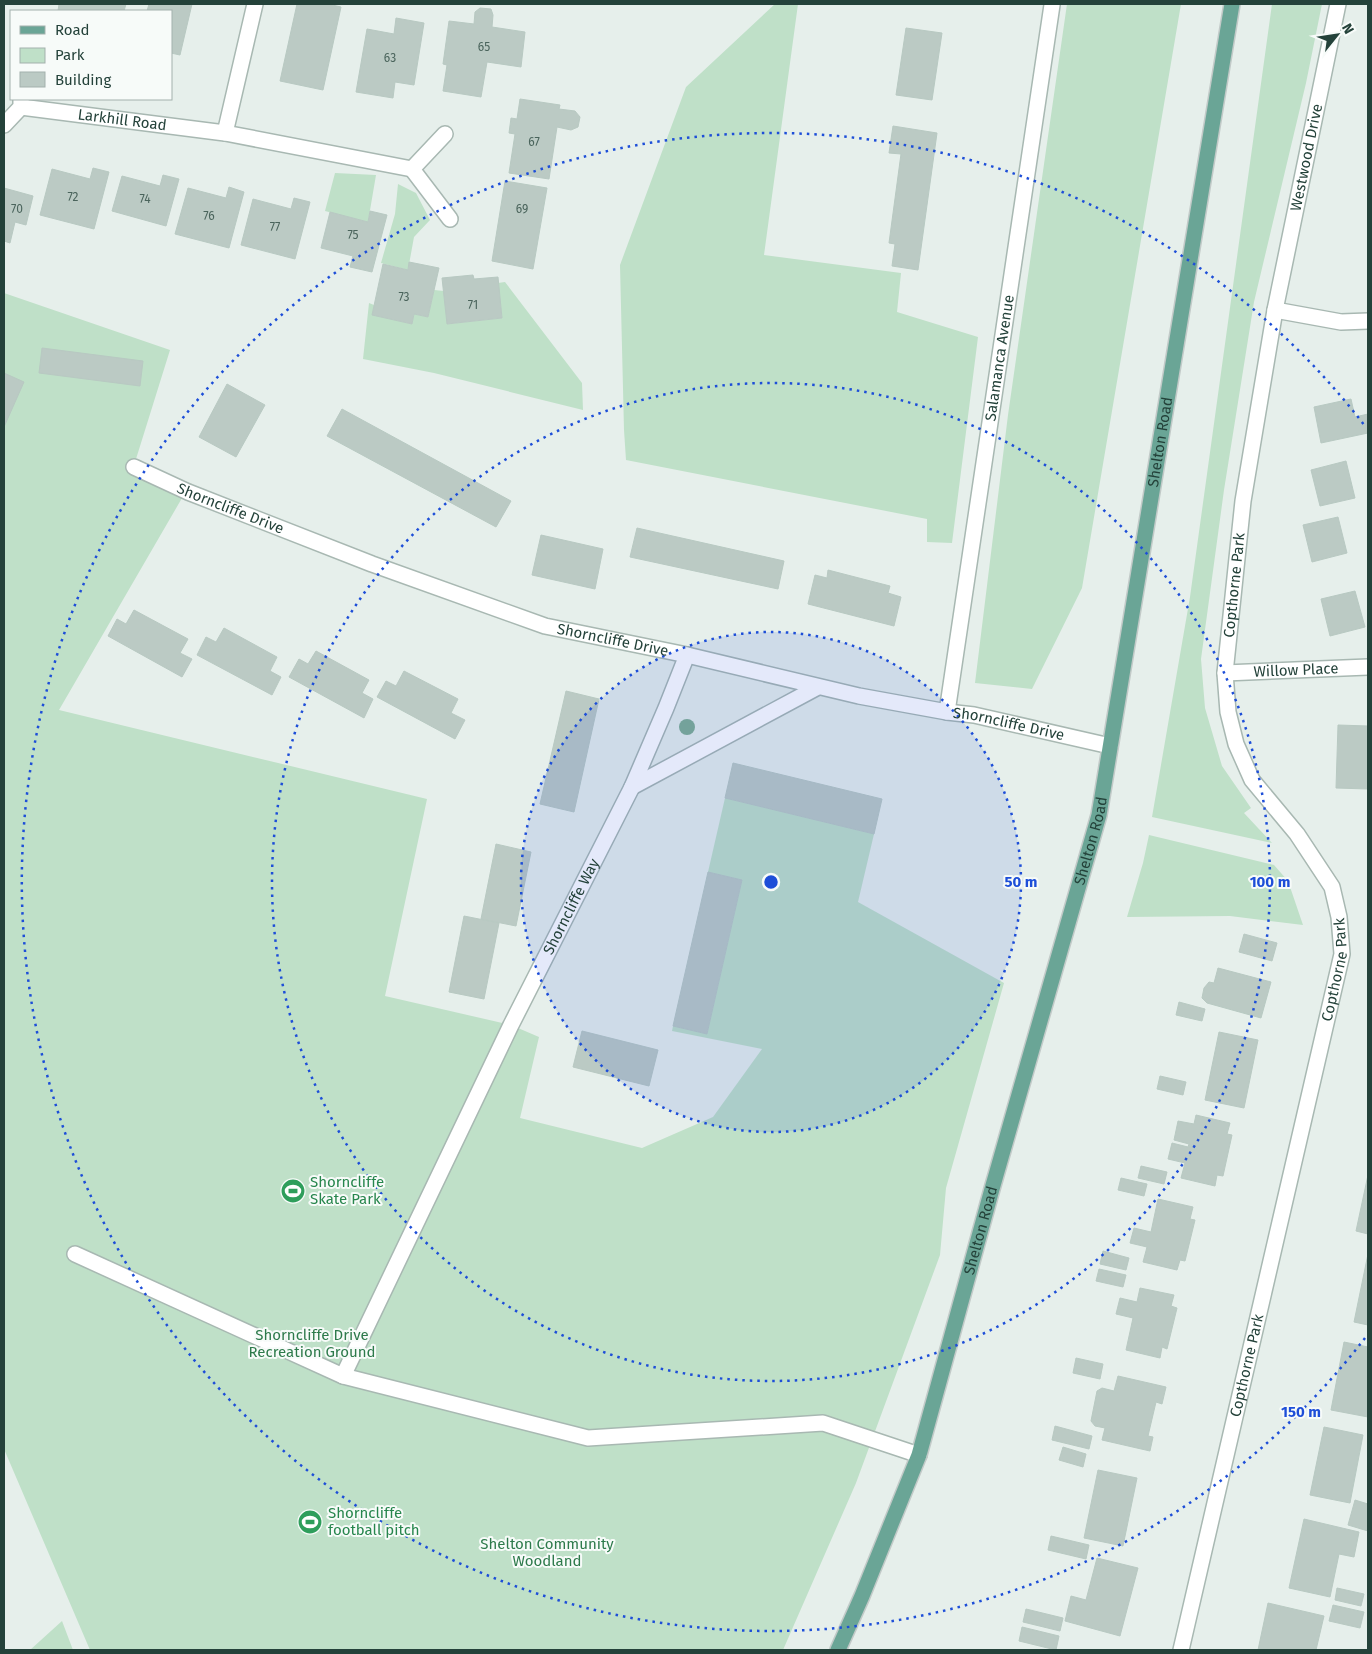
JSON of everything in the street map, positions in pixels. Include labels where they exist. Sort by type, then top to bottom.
[{"type":"main road","name":"Shelton Road","points":[[838,1650],[919,1455],[992,1189],[1099,816],[1232,4]]},
{"type":"street","points":[[225,133],[255,4]]},
{"type":"street","name":"Westwood Drive","points":[[1275,310],[1338,4]]},
{"type":"street","name":"Salamanca Avenue","points":[[947,712],[1052,5]]},
{"type":"street","name":"Larkhill Road","points":[[4,125],[21,103],[225,133],[412,169]]},
{"type":"street","points":[[445,134],[412,169],[450,219]]},
{"type":"street","points":[[1275,310],[1341,322],[1368,321]]},
{"type":"street","name":"Copthorne Park","points":[[1181,1650],[1342,954],[1340,916],[1332,887],[1297,834],[1252,780],[1236,744],[1228,712],[1225,674],[1244,502],[1275,310]]},
{"type":"street","name":"Shorncliffe Drive","points":[[134,467],[188,492],[363,560],[545,626],[688,655],[818,687],[947,712],[974,715],[1110,746]]},
{"type":"street","name":"Shorncliffe Way","points":[[343,1376],[511,1025],[632,787],[688,655]]},
{"type":"street","name":"Willow Place","points":[[1225,674],[1368,666]]},
{"type":"street","points":[[632,787],[818,687]]},
{"type":"street","points":[[75,1254],[343,1376],[588,1438],[823,1423],[919,1455]]},
{"type":"green space","points":[[775,4],[798,4],[764,255],[901,273],[897,312],[978,337],[952,543],[927,542],[927,519],[626,460],[620,265],[686,87]]},
{"type":"green space","points":[[1067,4],[1181,4],[1082,588],[1032,689],[975,683],[1008,415]]},
{"type":"green space","points":[[1272,4],[1322,4],[1306,83],[1254,302],[1224,490],[1201,659],[1205,708],[1222,766],[1251,808],[1244,813],[1272,843],[1152,817],[1190,597]]},
{"type":"green space","points":[[335,173],[376,175],[368,222],[325,211]]},
{"type":"green space","points":[[398,184],[416,193],[430,220],[414,237],[408,270],[381,263],[395,214]]},
{"type":"green space","points":[[505,282],[582,383],[583,410],[434,373],[363,359],[369,303],[374,305],[373,315],[412,324],[414,314],[428,317],[434,290],[444,291],[448,324],[502,318],[498,283]]},
{"type":"green space","name":"Shorncliffe Drive Recreation Ground","points":[[4,293],[170,350],[136,459],[189,486],[59,710],[427,799],[385,996],[511,1025],[539,1037],[520,1118],[642,1148],[713,1117],[762,1049],[672,1031],[673,1026],[707,1034],[742,880],[708,872],[725,798],[874,834],[858,902],[1004,983],[946,1188],[940,1255],[856,1483],[783,1650],[90,1650],[4,1449]]},
{"type":"green space","points":[[1149,835],[1274,865],[1288,881],[1303,925],[1230,916],[1127,917]]},
{"type":"green space","points":[[62,1621],[73,1650],[30,1650]]},
{"type":"building","points":[[59,4],[126,4],[124,10],[58,10]]},
{"type":"building","points":[[149,4],[192,4],[180,55],[172,53],[172,10],[147,10]]},
{"type":"building","points":[[297,4],[328,4],[341,7],[323,90],[280,81]]},
{"type":"building","points":[[480,8],[491,9],[493,15],[492,27],[525,32],[521,67],[487,62],[481,97],[443,91],[447,65],[443,64],[449,21],[474,24],[475,12]]},
{"type":"building","points":[[396,18],[424,23],[414,85],[395,82],[393,98],[356,92],[367,29],[394,34]]},
{"type":"building","points":[[906,28],[942,33],[932,100],[896,95]]},
{"type":"building","points":[[520,99],[560,105],[559,109],[575,111],[580,117],[578,127],[571,130],[557,127],[549,179],[509,173],[515,134],[509,133],[511,118],[517,119]]},
{"type":"building","points":[[893,126],[937,133],[918,270],[892,266],[895,244],[889,243],[901,154],[889,153]]},
{"type":"building","points":[[93,168],[109,172],[94,229],[40,215],[52,169],[90,179]]},
{"type":"building","points":[[163,175],[179,179],[166,226],[112,211],[122,176],[160,186]]},
{"type":"building","points":[[505,181],[547,188],[533,269],[492,261]]},
{"type":"building","points":[[229,187],[244,192],[229,248],[175,234],[188,188],[226,198]]},
{"type":"building","points":[[4,188],[33,196],[26,225],[15,222],[10,243],[4,241]]},
{"type":"building","points":[[294,198],[310,202],[295,259],[241,245],[253,199],[291,209]]},
{"type":"building","points":[[370,211],[387,215],[372,272],[350,267],[353,256],[321,248],[330,212],[368,222]]},
{"type":"building","points":[[409,262],[439,268],[428,317],[414,314],[412,324],[372,315],[383,264],[408,270]]},
{"type":"building","points":[[473,275],[474,279],[498,277],[502,318],[447,324],[442,278]]},
{"type":"building","points":[[42,348],[143,361],[140,386],[39,373]]},
{"type":"building","points":[[4,373],[24,382],[4,427]]},
{"type":"building","points":[[227,384],[265,405],[236,457],[199,437]]},
{"type":"building","points":[[1351,399],[1355,417],[1368,414],[1368,433],[1321,443],[1314,407]]},
{"type":"building","points":[[342,409],[511,501],[496,527],[327,436]]},
{"type":"building","points":[[1346,461],[1355,498],[1320,506],[1311,470]]},
{"type":"building","points":[[1338,517],[1347,553],[1312,562],[1303,525]]},
{"type":"building","points":[[637,528],[784,561],[778,589],[630,557]]},
{"type":"building","points":[[541,535],[603,549],[595,589],[532,575]]},
{"type":"building","points":[[828,570],[890,586],[888,593],[901,597],[894,626],[808,604],[815,575],[827,578]]},
{"type":"building","points":[[1355,591],[1365,627],[1330,636],[1321,599]]},
{"type":"building","points":[[134,610],[188,639],[180,653],[192,659],[182,677],[108,636],[117,619],[126,624]]},
{"type":"building","points":[[224,628],[277,657],[270,671],[281,677],[272,695],[197,655],[206,637],[216,642]]},
{"type":"building","points":[[316,651],[369,680],[362,693],[373,699],[364,718],[289,677],[299,659],[308,664]]},
{"type":"building","points":[[404,671],[458,699],[451,713],[465,720],[455,739],[377,697],[386,681],[396,686]]},
{"type":"building","points":[[566,691],[599,699],[574,812],[540,804]]},
{"type":"building","points":[[1338,725],[1368,726],[1368,789],[1336,788]]},
{"type":"building","points":[[733,763],[882,799],[874,834],[725,798]]},
{"type":"building","points":[[496,844],[531,852],[516,926],[481,919]]},
{"type":"building","points":[[708,872],[742,880],[707,1034],[673,1026]]},
{"type":"building","points":[[464,916],[499,923],[484,999],[449,992]]},
{"type":"building","points":[[1244,934],[1277,943],[1272,961],[1239,952]]},
{"type":"building","points":[[1218,968],[1271,982],[1261,1018],[1207,1003],[1202,998],[1204,988],[1209,982],[1214,983]]},
{"type":"building","points":[[1179,1002],[1205,1009],[1202,1021],[1176,1015]]},
{"type":"building","points":[[582,1031],[658,1050],[649,1086],[573,1067]]},
{"type":"building","points":[[1219,1032],[1258,1040],[1244,1108],[1205,1100]]},
{"type":"building","points":[[1160,1076],[1186,1082],[1183,1095],[1157,1089]]},
{"type":"building","points":[[1196,1115],[1230,1123],[1227,1134],[1232,1135],[1223,1176],[1217,1175],[1215,1186],[1181,1178],[1185,1163],[1168,1159],[1172,1143],[1188,1147],[1189,1144],[1174,1140],[1178,1121],[1194,1124]]},
{"type":"building","points":[[1141,1166],[1167,1172],[1164,1184],[1138,1178]]},
{"type":"building","points":[[1368,1175],[1368,1234],[1356,1231]]},
{"type":"building","points":[[1121,1178],[1147,1184],[1144,1196],[1118,1190]]},
{"type":"building","points":[[1158,1199],[1193,1207],[1190,1219],[1195,1220],[1185,1261],[1180,1260],[1177,1270],[1143,1262],[1147,1247],[1130,1243],[1134,1228],[1151,1232]]},
{"type":"building","points":[[1103,1251],[1129,1258],[1126,1270],[1100,1264]]},
{"type":"building","points":[[1368,1254],[1368,1325],[1354,1322]]},
{"type":"building","points":[[1099,1269],[1126,1275],[1123,1287],[1096,1281]]},
{"type":"building","points":[[1140,1288],[1174,1295],[1171,1306],[1177,1308],[1167,1349],[1162,1347],[1160,1358],[1126,1350],[1133,1318],[1116,1314],[1120,1298],[1137,1302]]},
{"type":"building","points":[[1344,1342],[1368,1347],[1368,1417],[1331,1410]]},
{"type":"building","points":[[1076,1358],[1103,1364],[1100,1379],[1073,1373]]},
{"type":"building","points":[[1118,1376],[1166,1387],[1162,1404],[1156,1402],[1148,1436],[1153,1437],[1150,1451],[1102,1440],[1105,1428],[1095,1426],[1091,1421],[1097,1391],[1102,1388],[1114,1391]]},
{"type":"building","points":[[1055,1426],[1092,1436],[1089,1449],[1052,1440]]},
{"type":"building","points":[[1324,1427],[1363,1435],[1350,1503],[1310,1495]]},
{"type":"building","points":[[1063,1447],[1086,1454],[1083,1467],[1059,1460]]},
{"type":"building","points":[[1098,1470],[1137,1478],[1123,1546],[1084,1538]]},
{"type":"building","points":[[1355,1500],[1368,1504],[1368,1531],[1348,1525]]},
{"type":"building","points":[[1304,1519],[1359,1532],[1354,1557],[1339,1554],[1330,1597],[1289,1588]]},
{"type":"building","points":[[1051,1536],[1089,1545],[1086,1559],[1048,1550]]},
{"type":"building","points":[[1097,1558],[1138,1568],[1120,1636],[1065,1621],[1071,1596],[1086,1600]]},
{"type":"building","points":[[1337,1588],[1364,1594],[1361,1606],[1335,1600]]},
{"type":"building","points":[[1268,1603],[1324,1616],[1316,1650],[1258,1650]]},
{"type":"building","points":[[1333,1605],[1364,1612],[1360,1628],[1329,1621]]},
{"type":"building","points":[[1026,1609],[1063,1618],[1060,1631],[1023,1622]]},
{"type":"building","points":[[1022,1627],[1059,1636],[1056,1650],[1019,1641]]},
{"type":"place","name":"Shorncliffe Skate Park","points":[[293,1191]]},
{"type":"place","name":"Shorncliffe football pitch","points":[[310,1522]]},
{"type":"park label","name":"Shelton Community Woodland","points":[[547,1552]]}]
